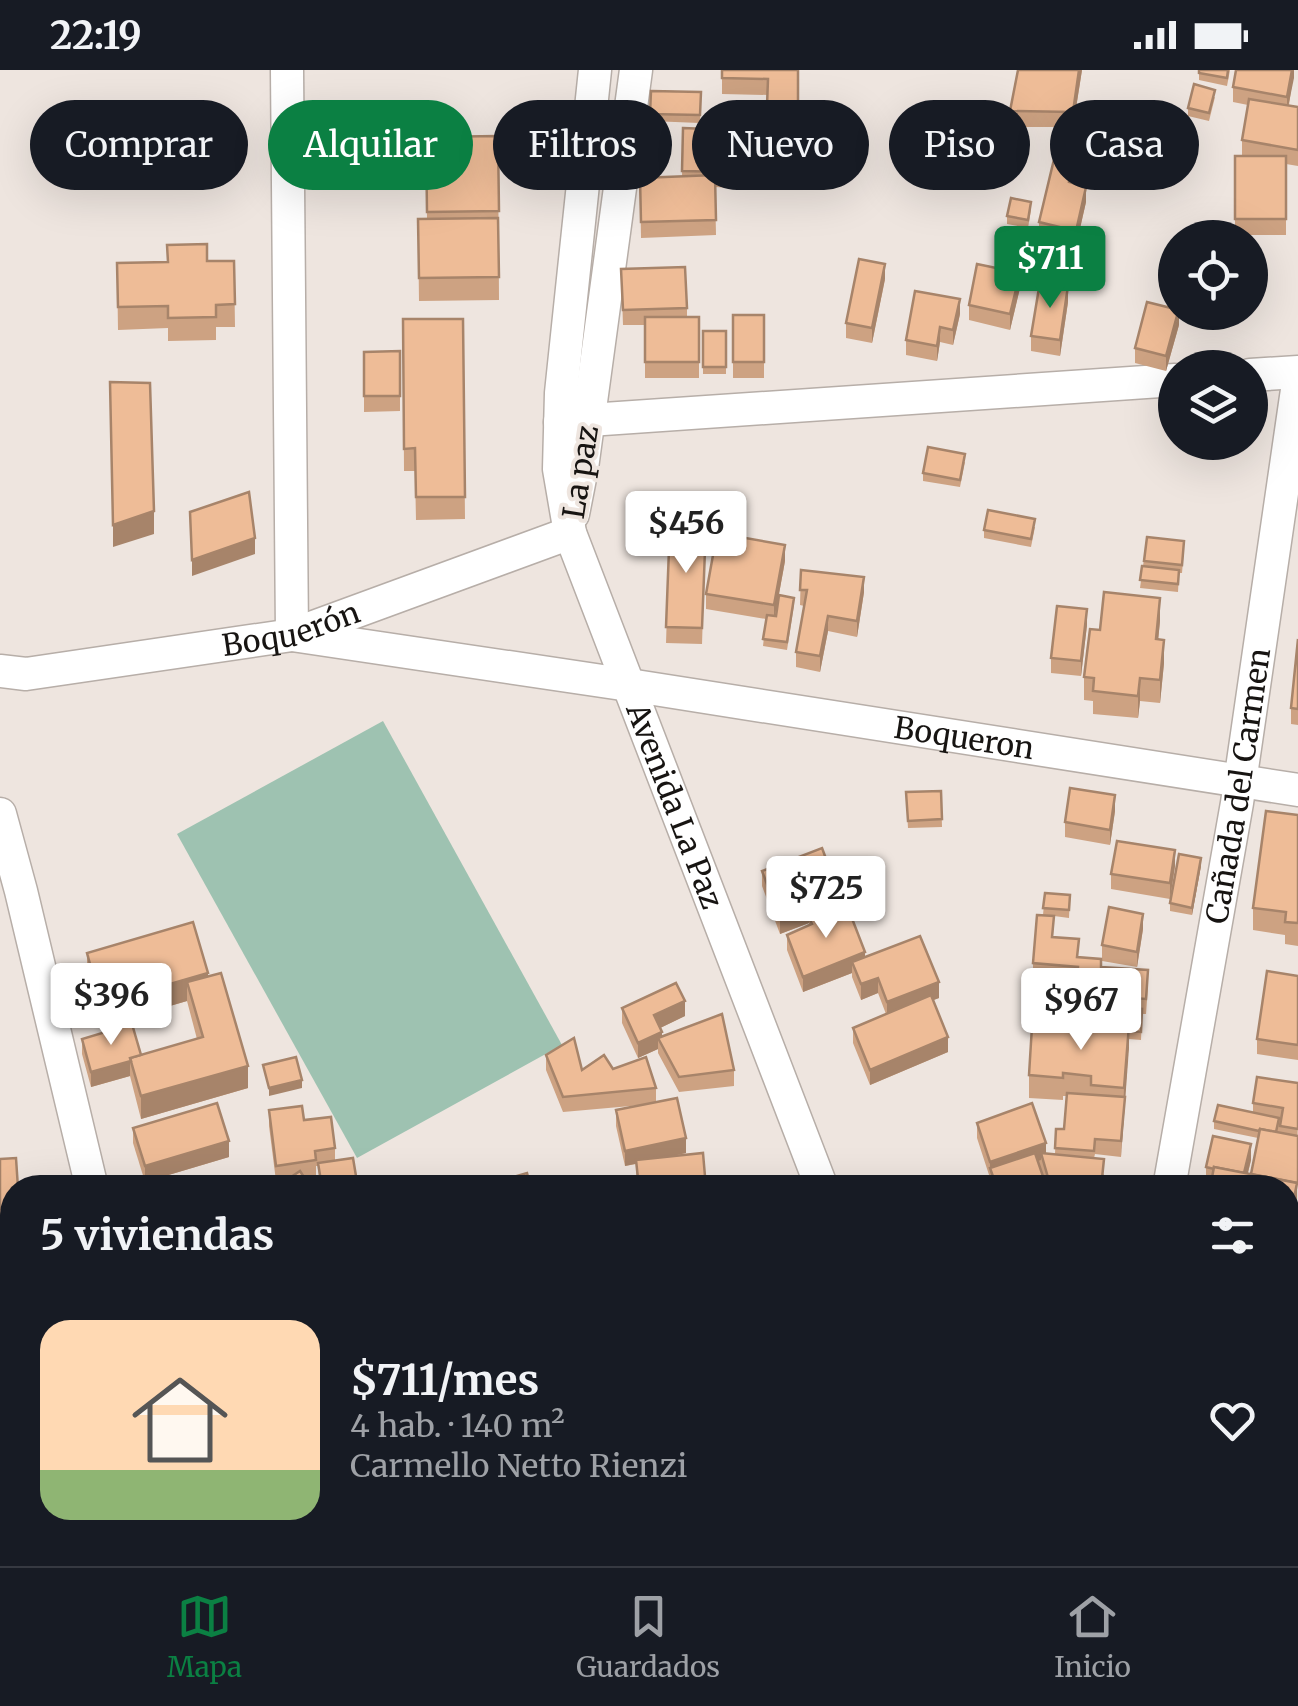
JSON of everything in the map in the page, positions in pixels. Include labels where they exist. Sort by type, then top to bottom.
[{"type":"street","points":[[287,70],[292,635]]},
{"type":"street","name":"La paz","points":[[574,421],[595,70]]},
{"type":"street","name":"La paz","points":[[570,533],[559,469],[574,421],[636,70]]},
{"type":"street","points":[[1268,374],[1298,372]]},
{"type":"street","points":[[574,421],[1158,381]]},
{"type":"street","name":"Cañada del Carmen","points":[[1172,1175],[1240,781],[1298,383]]},
{"type":"street","name":"Boquerón","points":[[0,671],[26,674],[292,635],[570,533]]},
{"type":"street","name":"Avenida La Paz","points":[[570,533],[817,1175]]},
{"type":"street","name":"Boqueron","points":[[292,635],[1298,790]]},
{"type":"street","points":[[0,814],[11,892],[88,1175]]},
{"type":"green space","points":[[383,721],[562,1045],[357,1158],[177,834]]},
{"type":"building","points":[[722,70],[798,70],[798,100],[767,100],[768,79],[722,78]]},
{"type":"building","points":[[1018,70],[1079,70],[1075,100],[1050,100],[1050,112],[1030,111],[1030,100],[1012,100]]},
{"type":"building","points":[[1228,70],[1227,78],[1199,73]]},
{"type":"building","points":[[1236,70],[1292,70],[1287,97],[1233,87]]},
{"type":"building","points":[[1194,84],[1215,90],[1209,113],[1199,111],[1199,100],[1190,100]]},
{"type":"building","points":[[651,91],[701,92],[701,100],[692,100],[692,115],[672,114],[672,100],[651,100]]},
{"type":"building","points":[[1249,99],[1298,107],[1298,150],[1242,140]]},
{"type":"building","points":[[683,128],[692,128],[692,171],[682,171]]},
{"type":"building","points":[[473,136],[493,136],[493,190],[499,190],[499,211],[427,212],[427,190],[473,190]]},
{"type":"building","points":[[1235,156],[1286,156],[1286,219],[1235,219]]},
{"type":"building","points":[[692,176],[692,190],[715,190],[716,220],[641,222],[640,190],[672,190],[672,177]]},
{"type":"building","points":[[1050,176],[1050,190],[1085,190],[1076,231],[1039,222]]},
{"type":"building","points":[[1011,198],[1031,202],[1028,220],[1007,216]]},
{"type":"building","points":[[498,218],[499,277],[419,278],[418,219]]},
{"type":"building","points":[[207,244],[207,261],[234,261],[235,304],[216,305],[216,317],[168,318],[168,306],[118,307],[117,263],[168,262],[167,245]]},
{"type":"building","points":[[859,259],[885,264],[872,328],[846,323]]},
{"type":"building","points":[[977,264],[1020,273],[1010,314],[969,305]]},
{"type":"building","points":[[685,267],[687,308],[623,310],[621,269]]},
{"type":"building","points":[[1040,282],[1068,286],[1060,340],[1031,336]]},
{"type":"building","points":[[915,291],[960,299],[953,330],[940,327],[937,346],[906,340]]},
{"type":"building","points":[[1147,302],[1158,305],[1158,330],[1173,330],[1168,350],[1158,350],[1158,354],[1135,348]]},
{"type":"building","points":[[733,315],[764,315],[764,362],[733,362]]},
{"type":"building","points":[[645,317],[699,317],[699,362],[645,362]]},
{"type":"building","points":[[403,319],[463,319],[465,497],[416,497],[415,448],[404,449]]},
{"type":"building","points":[[703,331],[726,331],[726,367],[703,367]]},
{"type":"building","points":[[400,351],[400,396],[364,396],[364,352]]},
{"type":"building","points":[[110,382],[150,383],[154,511],[113,525]]},
{"type":"building","points":[[928,447],[965,454],[960,480],[923,473]]},
{"type":"building","points":[[249,492],[255,538],[192,560],[190,512]]},
{"type":"building","points":[[988,510],[1035,519],[1031,539],[984,530]]},
{"type":"building","points":[[670,523],[706,524],[702,628],[666,627]]},
{"type":"building","points":[[717,533],[785,545],[774,605],[706,594]]},
{"type":"building","points":[[1147,537],[1184,541],[1182,565],[1144,561]]},
{"type":"building","points":[[1142,566],[1179,570],[1178,584],[1140,580]]},
{"type":"building","points":[[801,570],[864,577],[857,621],[828,616],[820,656],[796,652],[807,590],[800,590]]},
{"type":"building","points":[[1104,592],[1160,598],[1156,639],[1164,640],[1160,680],[1140,678],[1138,696],[1093,691],[1094,678],[1084,677],[1090,629],[1100,630]]},
{"type":"building","points":[[779,595],[794,598],[787,642],[763,639],[767,615],[776,616]]},
{"type":"building","points":[[1057,606],[1087,609],[1081,661],[1051,658]]},
{"type":"building","points":[[1298,639],[1298,709],[1291,708]]},
{"type":"building","points":[[1070,788],[1115,795],[1110,830],[1065,822]]},
{"type":"building","points":[[941,791],[942,819],[908,821],[906,792]]},
{"type":"building","points":[[1266,811],[1298,815],[1298,923],[1285,922],[1286,912],[1253,908]]},
{"type":"building","points":[[1117,841],[1175,850],[1170,883],[1111,874]]},
{"type":"building","points":[[822,848],[840,896],[780,919],[762,871]]},
{"type":"building","points":[[1179,854],[1201,858],[1192,908],[1170,903]]},
{"type":"building","points":[[1045,893],[1070,895],[1069,910],[1043,908]]},
{"type":"building","points":[[846,903],[865,952],[803,977],[787,935],[812,924],[809,918]]},
{"type":"building","points":[[1109,907],[1143,914],[1137,952],[1102,945]]},
{"type":"building","points":[[1037,915],[1054,916],[1052,937],[1079,939],[1077,957],[1101,959],[1101,967],[1148,970],[1146,999],[1092,995],[1091,1021],[1074,1019],[1078,967],[1033,963]]},
{"type":"building","points":[[193,922],[208,973],[101,1004],[87,953]]},
{"type":"building","points":[[920,936],[939,982],[887,1002],[878,978],[861,984],[852,962]]},
{"type":"building","points":[[1267,971],[1298,976],[1298,1045],[1257,1039]]},
{"type":"building","points":[[221,973],[248,1066],[141,1096],[130,1058],[203,1037],[187,982]]},
{"type":"building","points":[[676,983],[685,1001],[654,1015],[662,1032],[638,1043],[622,1008]]},
{"type":"building","points":[[931,995],[948,1037],[870,1070],[853,1028]]},
{"type":"building","points":[[1095,1005],[1142,1009],[1141,1032],[1129,1031],[1129,1025],[1096,1022],[1094,1028]]},
{"type":"building","points":[[722,1014],[734,1070],[679,1077],[658,1038]]},
{"type":"building","points":[[1096,1022],[1129,1025],[1124,1088],[1091,1085],[1091,1076],[1029,1075],[1032,1026],[1095,1030]]},
{"type":"building","points":[[132,1024],[141,1055],[91,1072],[82,1039]]},
{"type":"building","points":[[574,1038],[582,1070],[604,1055],[613,1069],[646,1057],[656,1088],[563,1097],[546,1055]]},
{"type":"building","points":[[296,1057],[302,1080],[269,1088],[263,1065]]},
{"type":"building","points":[[1257,1077],[1298,1083],[1298,1129],[1280,1126],[1283,1108],[1253,1103]]},
{"type":"building","points":[[1067,1093],[1125,1097],[1121,1141],[1095,1139],[1094,1151],[1055,1148],[1056,1129],[1064,1129]]},
{"type":"building","points":[[677,1098],[686,1138],[625,1151],[616,1110]]},
{"type":"building","points":[[217,1103],[229,1141],[145,1166],[133,1128]]},
{"type":"building","points":[[1032,1103],[1046,1143],[990,1162],[977,1123]]},
{"type":"building","points":[[1218,1105],[1279,1118],[1276,1132],[1214,1121]]},
{"type":"building","points":[[302,1106],[304,1120],[331,1117],[335,1148],[315,1151],[316,1160],[276,1166],[269,1110]]},
{"type":"building","points":[[1260,1129],[1298,1136],[1298,1175],[1251,1174]]},
{"type":"building","points":[[1213,1136],[1251,1144],[1244,1173],[1206,1167]]},
{"type":"building","points":[[703,1153],[705,1175],[638,1175],[636,1160]]},
{"type":"building","points":[[1035,1153],[1043,1175],[992,1175],[990,1168]]},
{"type":"building","points":[[1041,1153],[1104,1159],[1102,1175],[1047,1175]]},
{"type":"building","points":[[16,1158],[17,1175],[0,1175],[0,1159]]},
{"type":"building","points":[[353,1158],[356,1175],[320,1175],[318,1163]]},
{"type":"building","points":[[1214,1167],[1256,1175],[1212,1175]]}]
